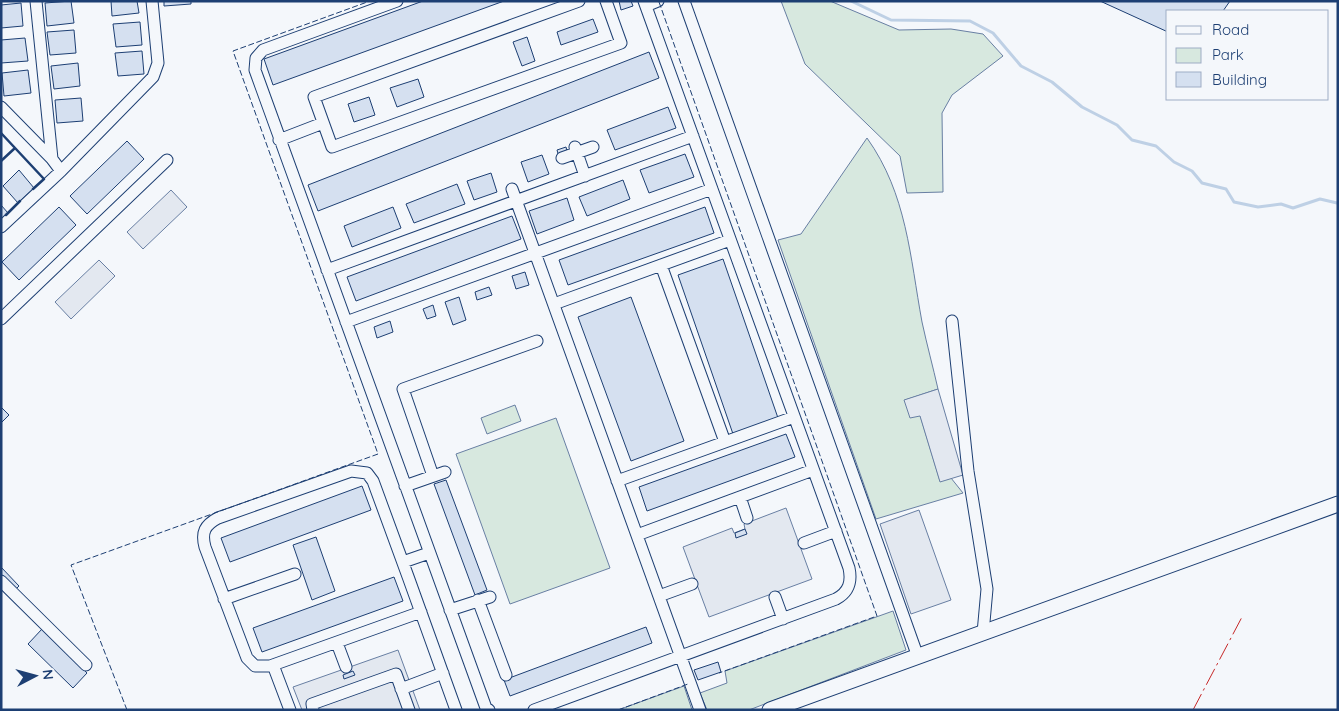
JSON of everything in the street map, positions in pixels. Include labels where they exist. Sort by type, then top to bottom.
[{"type":"main road","points":[[770,710],[1338,504]]},
{"type":"street","points":[[36,1],[52,159]]},
{"type":"street","points":[[1,227],[61,171],[153,77],[158,63],[152,1]]},
{"type":"street","points":[[397,1],[267,48],[258,55],[254,66],[429,553],[486,708],[489,710]]},
{"type":"street","points":[[579,1],[314,97],[332,147],[621,43],[606,1]]},
{"type":"street","points":[[534,710],[836,600],[847,590],[850,573],[645,4],[658,1]]},
{"type":"street","points":[[684,1],[918,657]]},
{"type":"street","points":[[1,107],[52,159],[61,171]]},
{"type":"street","points":[[279,140],[323,123]]},
{"type":"street","points":[[327,270],[693,136]]},
{"type":"street","points":[[562,158],[576,149],[593,147]]},
{"type":"street","points":[[576,149],[585,176]]},
{"type":"street","points":[[1,319],[167,160]]},
{"type":"street","points":[[512,189],[700,710]]},
{"type":"street","points":[[346,322],[712,189]]},
{"type":"street","points":[[554,304],[730,240]]},
{"type":"street","points":[[661,265],[725,442]]},
{"type":"street","points":[[952,321],[968,471],[987,589],[983,633]]},
{"type":"street","points":[[433,476],[403,390],[537,341]]},
{"type":"street","points":[[617,481],[794,417]]},
{"type":"street","points":[[637,535],[813,470]]},
{"type":"street","points":[[421,612],[273,665],[255,666],[247,658],[204,542],[203,533],[206,525],[218,518],[351,471],[364,472],[372,478],[403,562],[443,673],[456,710]]},
{"type":"street","points":[[405,486],[445,472]]},
{"type":"street","points":[[740,497],[747,518]]},
{"type":"street","points":[[804,543],[836,532]]},
{"type":"street","points":[[403,562],[429,553]]},
{"type":"street","points":[[224,598],[296,574]]},
{"type":"street","points":[[1,581],[86,665]]},
{"type":"street","points":[[659,596],[692,584]]},
{"type":"street","points":[[450,610],[490,596]]},
{"type":"street","points":[[775,597],[783,619]]},
{"type":"street","points":[[478,600],[506,675]]},
{"type":"street","points":[[337,643],[346,668]]},
{"type":"street","points":[[273,665],[290,710]]},
{"type":"street","points":[[401,688],[443,673]]},
{"type":"street","points":[[313,710],[312,704],[396,674],[409,710]]},
{"type":"green space","points":[[781,1],[830,1],[899,30],[951,29],[983,34],[1003,56],[952,95],[942,113],[943,192],[907,193],[900,156],[805,64]]},
{"type":"green space","points":[[867,138],[891,181],[899,204],[910,250],[922,322],[938,389],[905,400],[920,415],[940,481],[951,478],[963,493],[876,519],[778,240],[801,234]]},
{"type":"green space","points":[[515,405],[521,421],[487,434],[481,418]]},
{"type":"green space","points":[[556,418],[610,568],[510,604],[456,454]]},
{"type":"green space","points":[[893,611],[906,650],[749,710],[707,710],[700,693],[727,683],[725,671]]},
{"type":"green space","points":[[684,686],[692,710],[618,710]]},
{"type":"shaded area","points":[[171,190],[187,207],[143,249],[127,232]]},
{"type":"shaded area","points":[[99,260],[115,276],[71,319],[55,302]]},
{"type":"shaded area","points":[[938,389],[963,475],[940,482],[920,416],[910,418],[904,400]]},
{"type":"shaded area","points":[[786,508],[812,579],[709,617],[683,547],[732,528],[734,533],[745,529],[744,524]]},
{"type":"shaded area","points":[[919,510],[951,600],[911,614],[880,524]]},
{"type":"shaded area","points":[[398,650],[420,710],[302,710],[293,687]]},
{"type":"building","points":[[71,1],[74,23],[47,26],[45,3]]},
{"type":"building","points":[[111,1],[137,1],[139,13],[112,16]]},
{"type":"building","points":[[164,1],[191,1],[191,4],[164,6]]},
{"type":"building","points":[[423,1],[504,1],[273,85],[264,59]]},
{"type":"building","points":[[619,1],[631,1],[633,6],[621,10]]},
{"type":"building","points":[[1100,1],[1230,1],[1224,10],[1166,10],[1166,31]]},
{"type":"building","points":[[21,3],[23,26],[1,28],[1,5]]},
{"type":"building","points":[[593,19],[598,32],[561,45],[557,32]]},
{"type":"building","points":[[140,22],[142,45],[116,47],[113,24]]},
{"type":"building","points":[[74,30],[76,53],[50,55],[47,32]]},
{"type":"building","points":[[527,37],[535,61],[522,66],[513,42]]},
{"type":"building","points":[[25,38],[28,61],[1,63],[1,40]]},
{"type":"building","points":[[142,51],[144,74],[118,76],[115,53]]},
{"type":"building","points":[[649,52],[659,78],[318,211],[308,185]]},
{"type":"building","points":[[78,63],[80,86],[54,89],[51,66]]},
{"type":"building","points":[[28,70],[31,93],[4,96],[2,73]]},
{"type":"building","points":[[418,79],[424,97],[397,107],[390,88]]},
{"type":"building","points":[[369,97],[375,115],[354,122],[348,104]]},
{"type":"building","points":[[81,98],[83,121],[57,123],[55,100]]},
{"type":"building","points":[[668,107],[676,128],[615,150],[607,130]]},
{"type":"building","points":[[127,141],[144,159],[87,214],[70,196]]},
{"type":"building","points":[[566,147],[568,155],[559,157],[557,150]]},
{"type":"building","points":[[685,154],[694,177],[649,193],[640,170]]},
{"type":"building","points":[[542,155],[549,174],[528,182],[521,162]]},
{"type":"building","points":[[19,170],[34,188],[18,203],[3,186]]},
{"type":"building","points":[[491,173],[497,192],[474,200],[467,181]]},
{"type":"building","points":[[623,180],[630,199],[587,216],[579,197]]},
{"type":"building","points":[[457,184],[465,204],[414,223],[406,204]]},
{"type":"building","points":[[567,198],[574,220],[537,234],[529,211]]},
{"type":"building","points":[[1,205],[8,213],[1,219]]},
{"type":"building","points":[[59,207],[76,225],[19,280],[2,262]]},
{"type":"building","points":[[393,207],[401,228],[352,247],[344,226]]},
{"type":"building","points":[[705,207],[714,233],[568,285],[559,260]]},
{"type":"building","points":[[512,216],[521,239],[356,301],[347,277]]},
{"type":"building","points":[[723,259],[778,418],[733,434],[678,275]]},
{"type":"building","points":[[525,272],[529,285],[516,289],[512,276]]},
{"type":"building","points":[[489,287],[492,295],[477,300],[475,292]]},
{"type":"building","points":[[459,297],[466,320],[453,325],[445,302]]},
{"type":"building","points":[[631,297],[684,441],[631,461],[578,317]]},
{"type":"building","points":[[433,305],[436,316],[427,319],[423,309]]},
{"type":"building","points":[[390,321],[393,332],[377,338],[374,327]]},
{"type":"building","points":[[1,407],[9,415],[1,423]]},
{"type":"building","points":[[786,434],[795,457],[647,511],[639,487]]},
{"type":"building","points":[[446,480],[487,590],[475,595],[434,484]]},
{"type":"building","points":[[362,486],[371,510],[230,562],[221,538]]},
{"type":"building","points":[[745,529],[747,534],[736,538],[735,533]]},
{"type":"building","points":[[316,537],[335,591],[312,600],[293,545]]},
{"type":"building","points":[[1,567],[19,586],[15,590],[1,576]]},
{"type":"building","points":[[394,577],[403,601],[262,652],[253,628]]},
{"type":"building","points":[[646,627],[652,643],[510,696],[504,680]]},
{"type":"building","points":[[42,629],[87,673],[73,688],[28,644]]},
{"type":"building","points":[[718,662],[721,672],[698,680],[694,670]]},
{"type":"building","points":[[353,671],[355,675],[344,679],[343,675]]},
{"type":"waterway","points":[[851,1],[891,20],[970,21],[993,33],[1021,66],[1052,82],[1082,107],[1117,125],[1132,140],[1156,146],[1174,162],[1192,171],[1202,183],[1226,189],[1234,202],[1258,207],[1281,204],[1293,208],[1320,199],[1337,203]]},
{"type":"fence","points":[[127,710],[71,565],[378,454],[233,51],[370,1]]},
{"type":"fence","points":[[659,2],[877,616],[719,673]]},
{"type":"fence","points":[[618,710],[688,684]]},
{"type":"wall","points":[[1,133],[44,179],[33,189]]},
{"type":"wall","points":[[1,161],[15,148]]},
{"type":"wall","points":[[6,215],[20,201]]},
{"type":"power","points":[[1193,710],[1242,617]]}]
